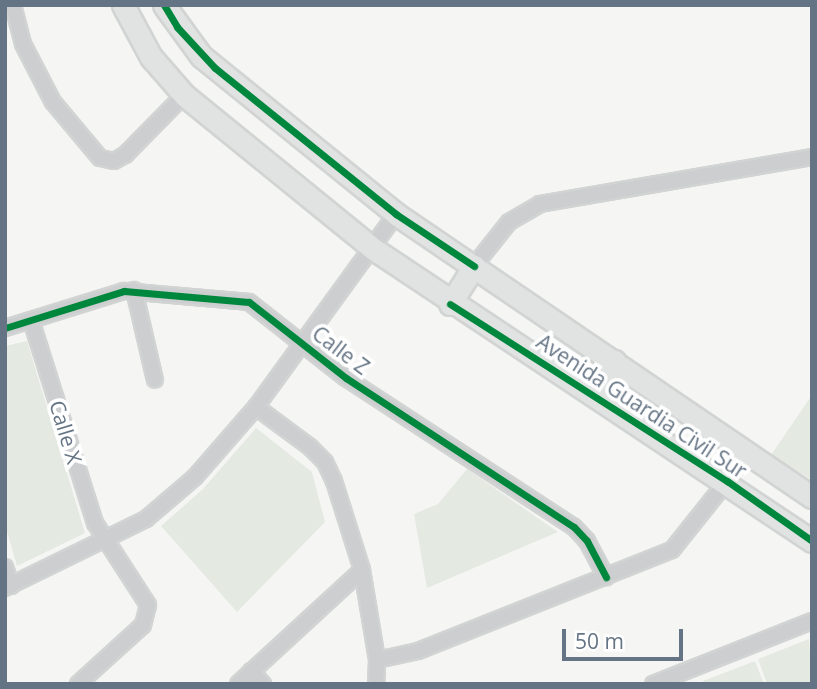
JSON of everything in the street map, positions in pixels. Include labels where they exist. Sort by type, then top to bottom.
[{"type":"main road","name":"Avenida Guardia Civil Sur","points":[[123,5],[151,57],[184,95],[372,248],[450,304],[727,481],[812,541]]},
{"type":"main road","points":[[164,5],[201,56],[396,214],[812,497]]},
{"type":"main road","points":[[450,304],[474,266]]},
{"type":"main road","points":[[592,394],[614,361]]},
{"type":"street","points":[[13,5],[23,44],[52,102],[100,158],[114,161],[125,155],[184,95]]},
{"type":"street","points":[[474,266],[509,222],[540,204],[812,157]]},
{"type":"street","points":[[5,567],[8,587],[105,542],[146,519],[195,477],[257,407],[396,214]]},
{"type":"street","points":[[134,290],[155,380]]},
{"type":"street","name":"Calle Z","points":[[5,328],[134,290],[249,302],[346,378],[574,527],[587,541],[606,577]]},
{"type":"street","name":"Calle X","points":[[32,320],[95,523],[148,605],[149,616],[78,684]]},
{"type":"street","points":[[257,407],[325,462],[362,570],[377,660],[376,684]]},
{"type":"street","points":[[377,660],[418,651],[672,550],[727,481]]},
{"type":"street","points":[[238,684],[362,570]]},
{"type":"street","points":[[653,684],[676,680],[812,621]]},
{"type":"street","points":[[251,671],[263,684]]},
{"type":"shaded area","points":[[27,341],[85,533],[17,566],[5,525],[5,346]]},
{"type":"shaded area","points":[[812,395],[812,480],[771,455]]},
{"type":"shaded area","points":[[256,428],[312,472],[325,522],[237,612],[161,526],[203,489]]},
{"type":"shaded area","points":[[467,469],[558,532],[427,588],[414,514],[438,504]]},
{"type":"shaded area","points":[[809,639],[812,684],[767,684],[758,659]]},
{"type":"shaded area","points":[[755,661],[764,684],[704,684],[703,681]]},
{"type":"cycle path","points":[[164,5],[177,27],[215,68],[396,214],[474,266]]},
{"type":"cycle path","points":[[5,328],[124,291],[249,302],[346,378],[574,527],[587,541],[606,577]]},
{"type":"cycle path","points":[[450,304],[727,481],[812,541]]}]
